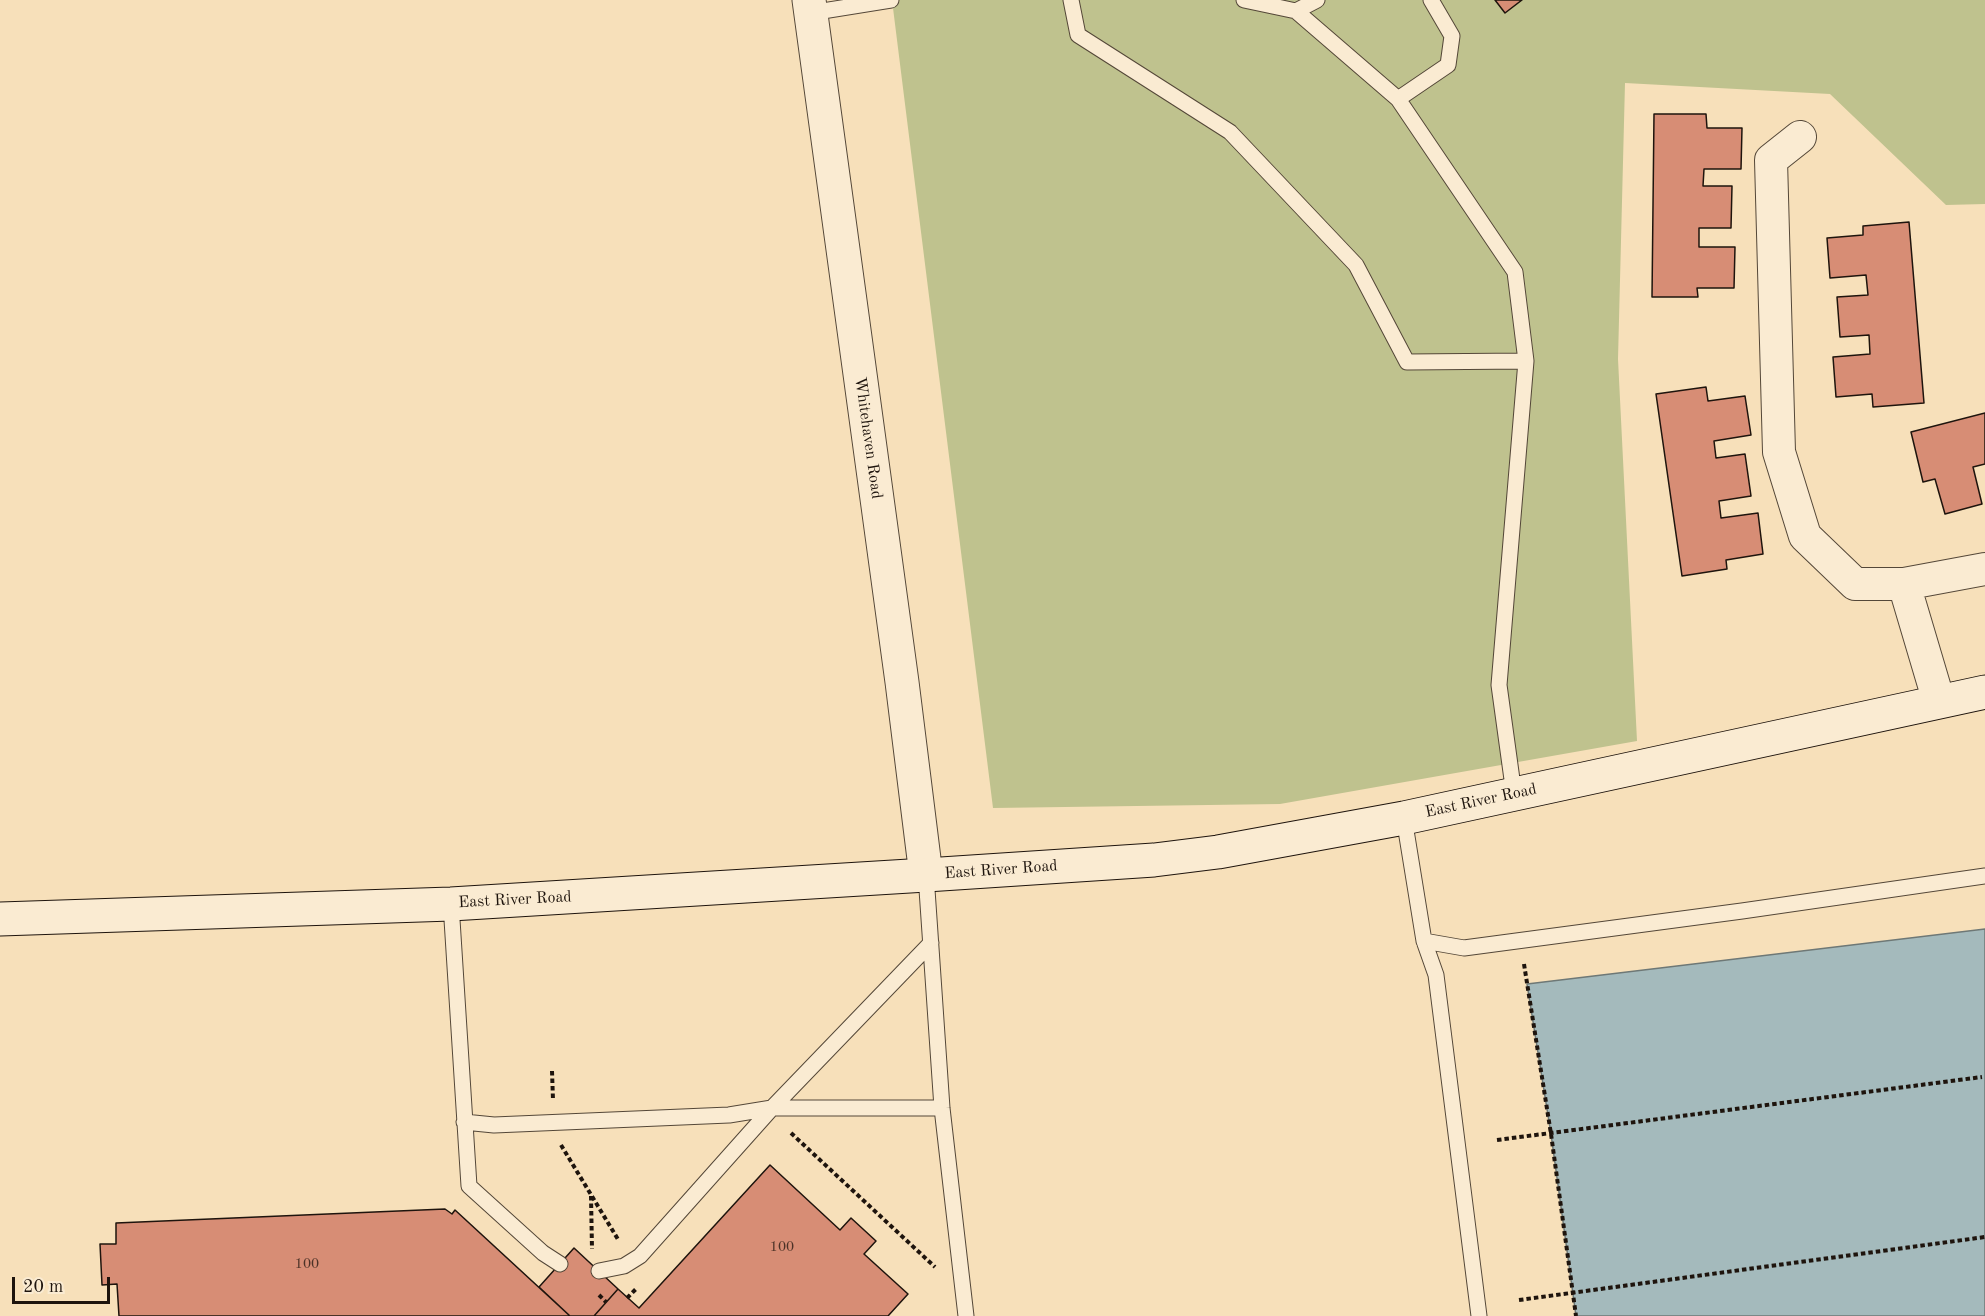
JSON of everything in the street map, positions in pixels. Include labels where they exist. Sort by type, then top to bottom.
[{"type":"main road","name":"Whitehaven Road","points":[[810,7],[926,875]]},
{"type":"main road","name":"East River Road","points":[[0,919],[451,904],[1154,860],[1218,852],[1404,818],[1985,692]]},
{"type":"street","points":[[1800,137],[1771,160],[1779,452],[1805,536],[1855,584],[1904,584],[1985,569]]},
{"type":"street","points":[[1904,584],[1939,702]]},
{"type":"lane","points":[[810,7],[891,0]]},
{"type":"lane","points":[[1071,0],[1078,35],[1230,132],[1356,265],[1407,362],[1526,361]]},
{"type":"lane","points":[[1244,0],[1296,11],[1398,99],[1515,272],[1526,361],[1498,685],[1514,794]]},
{"type":"lane","points":[[1296,11],[1317,0]]},
{"type":"lane","points":[[1398,99],[1448,65],[1452,36],[1431,0]]},
{"type":"lane","points":[[1404,818],[1424,941],[1436,975],[1479,1316]]},
{"type":"lane","points":[[926,875],[942,1108],[966,1316]]},
{"type":"lane","points":[[1424,941],[1464,948],[1985,876]]},
{"type":"lane","points":[[451,904],[468,1186],[543,1252],[560,1264]]},
{"type":"lane","points":[[599,1271],[624,1266],[640,1256],[772,1108],[931,943]]},
{"type":"lane","points":[[464,1122],[494,1125],[729,1114],[772,1108],[942,1108]]},
{"type":"path","points":[[1527,984],[1551,1134],[1576,1316]]},
{"type":"path","points":[[552,1071],[553,1104]]},
{"type":"path","points":[[1497,1140],[1982,1077]]},
{"type":"path","points":[[784,1128],[936,1268]]},
{"type":"path","points":[[561,1144],[622,1247]]},
{"type":"path","points":[[591,1195],[592,1254]]},
{"type":"path","points":[[1519,1300],[1985,1237]]},
{"type":"path","points":[[627,1298],[642,1282]]},
{"type":"green space","points":[[892,0],[1985,0],[1985,204],[1946,205],[1830,94],[1625,83],[1618,359],[1637,741],[1280,804],[993,808]]},
{"type":"shaded area","points":[[1985,929],[1985,1316],[1576,1316],[1551,1134],[1527,984]]},
{"type":"building","points":[[1495,0],[1522,0],[1505,13]]},
{"type":"building","points":[[1654,114],[1706,114],[1707,128],[1742,128],[1741,169],[1704,169],[1703,186],[1732,186],[1731,228],[1699,228],[1699,247],[1735,247],[1734,288],[1697,288],[1698,297],[1652,297]]},
{"type":"building","points":[[1909,222],[1924,403],[1873,407],[1872,394],[1836,397],[1833,357],[1870,354],[1869,335],[1840,337],[1837,297],[1868,295],[1866,275],[1830,278],[1827,238],[1863,235],[1863,226]]},
{"type":"building","points":[[1706,387],[1708,401],[1745,396],[1751,435],[1714,441],[1716,458],[1745,454],[1751,496],[1719,501],[1721,518],[1758,513],[1763,554],[1726,560],[1727,569],[1682,576],[1656,394]]},
{"type":"building","points":[[1985,413],[1985,464],[1973,467],[1982,504],[1945,514],[1935,479],[1923,482],[1911,432]]},
{"type":"building","points":[[770,1165],[840,1230],[851,1218],[876,1241],[864,1254],[908,1294],[888,1316],[594,1316],[618,1289],[639,1308]]},
{"type":"building","points":[[445,1209],[452,1214],[455,1210],[570,1316],[119,1316],[117,1284],[102,1285],[100,1244],[116,1244],[116,1223]]},
{"type":"building","points":[[574,1248],[618,1289],[594,1316],[570,1316],[539,1287]]}]
